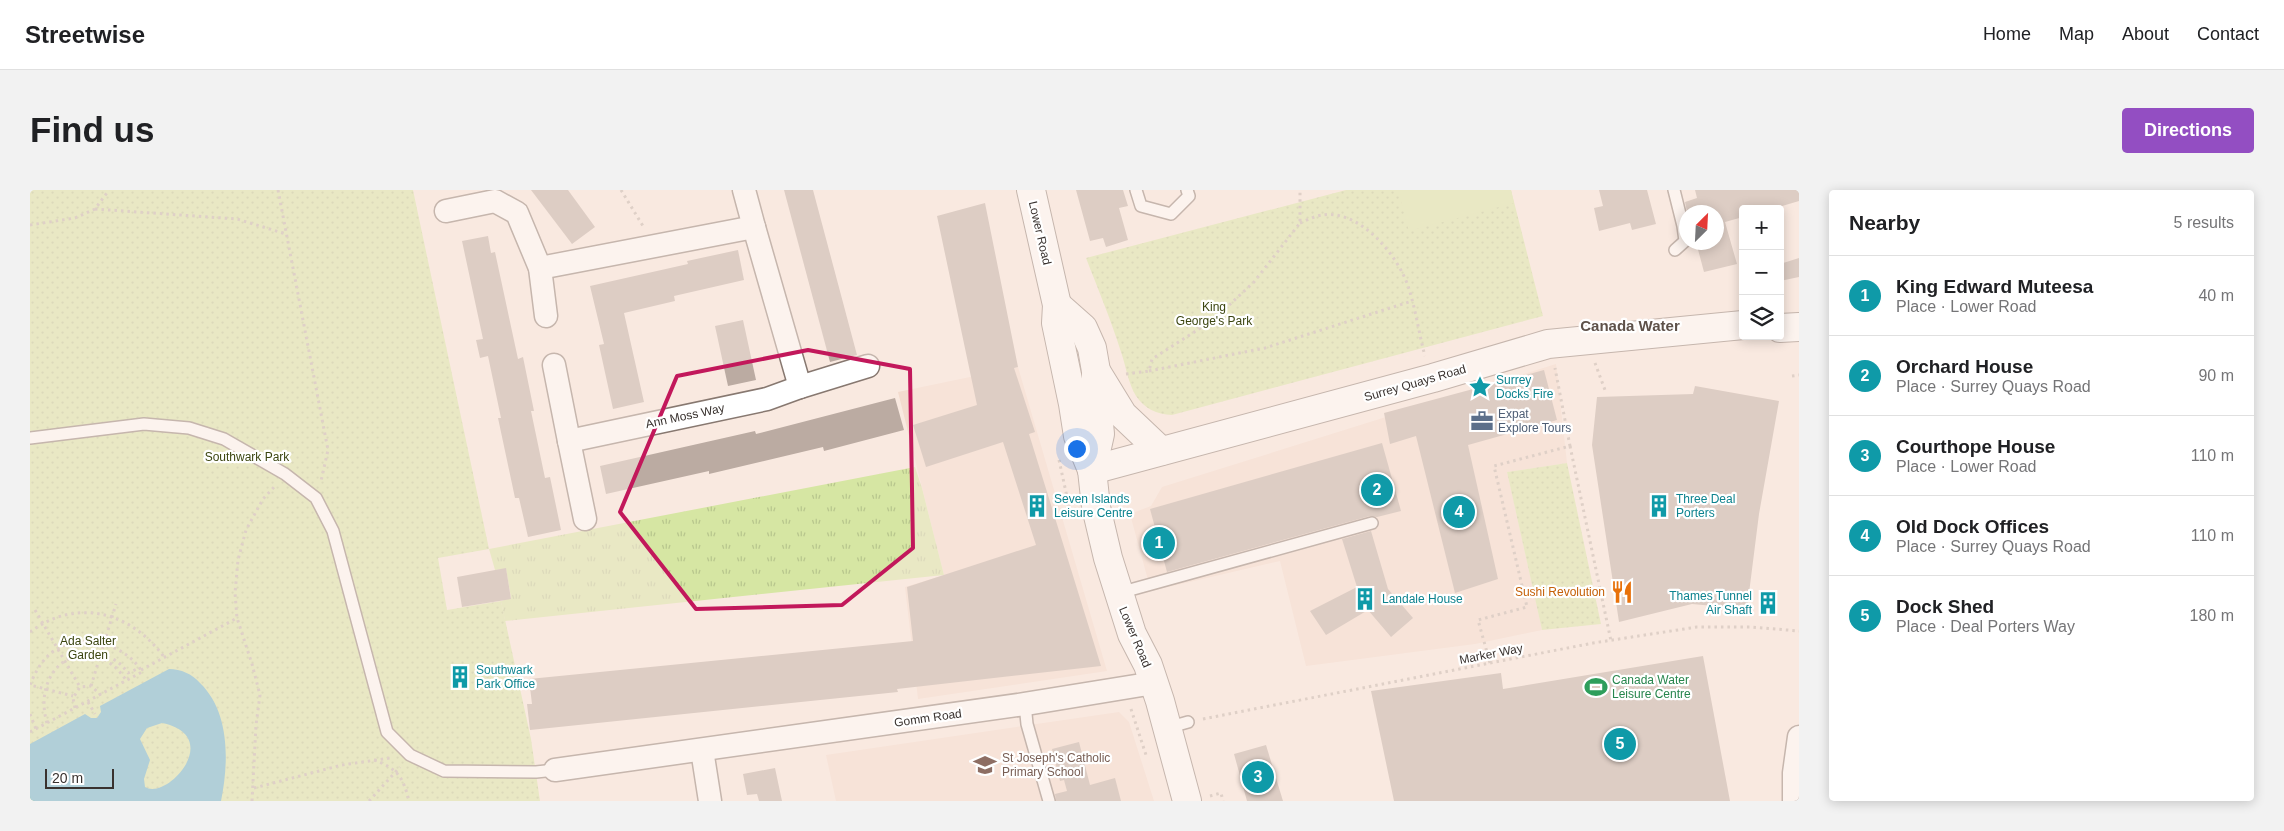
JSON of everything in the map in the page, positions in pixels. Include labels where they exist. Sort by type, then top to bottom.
[{"type":"main road","name":"Lower Road","points":[[1031,190],[1057,305],[1056,323],[1078,436],[1092,470],[1096,506],[1118,594],[1154,683],[1177,725],[1187,801]]},
{"type":"main road","points":[[1057,305],[1083,328],[1092,348],[1109,373],[1123,415],[1161,451]]},
{"type":"main road","name":"Surrey Quays Road","points":[[1092,470],[1433,378],[1548,344],[1739,325]]},
{"type":"main road","points":[[1784,328],[1799,327]]},
{"type":"main road","points":[[1092,470],[1100,434],[1096,392],[1109,373]]},
{"type":"street","points":[[744,190],[800,387]]},
{"type":"street","points":[[446,211],[495,201],[517,213],[540,268],[546,316]]},
{"type":"street","points":[[540,268],[754,227]]},
{"type":"street","points":[[554,365],[585,519]]},
{"type":"street","name":"Ann Moss Way","points":[[569,441],[767,399],[868,366]]},
{"type":"street","name":"Gomm Road","points":[[556,770],[1025,704],[1154,683]]},
{"type":"street","points":[[1794,801],[1794,773],[1799,737]]},
{"type":"street","points":[[702,750],[710,801]]},
{"type":"lane","points":[[1136,190],[1142,206],[1171,214],[1189,196],[1187,190]]},
{"type":"lane","points":[[1674,190],[1685,241],[1675,250]]},
{"type":"lane","points":[[30,438],[144,424],[189,428],[224,439],[285,474],[316,498],[333,531],[387,732],[410,755],[444,771],[536,772],[556,770]]},
{"type":"lane","points":[[1118,594],[1372,523]]},
{"type":"lane","points":[[1025,704],[1027,724],[1048,801]]},
{"type":"path","points":[[95,209],[109,190]]},
{"type":"path","points":[[278,190],[328,450],[316,498]]},
{"type":"path","points":[[621,190],[656,246]]},
{"type":"path","points":[[1300,190],[1300,223]]},
{"type":"path","points":[[30,225],[75,218],[95,209],[237,219],[286,234]]},
{"type":"path","points":[[1149,371],[1152,359],[1213,320],[1254,282],[1300,223],[1322,215],[1347,217],[1373,234],[1399,264],[1412,301],[1433,378]]},
{"type":"path","points":[[1109,373],[1149,371],[1265,348],[1412,301]]},
{"type":"path","points":[[1555,368],[1611,641]]},
{"type":"path","points":[[1792,376],[1799,375]]},
{"type":"path","points":[[1490,663],[1478,620],[1527,606],[1494,466],[1570,446]]},
{"type":"path","points":[[252,801],[256,725],[260,695],[237,618],[235,593],[246,530],[263,500],[285,474]]},
{"type":"path","points":[[91,686],[116,604]]},
{"type":"path","points":[[35,610],[80,687]]},
{"type":"path","points":[[30,632],[42,623],[70,614],[85,612],[112,617],[146,636],[164,657]]},
{"type":"path","points":[[47,722],[42,703],[44,688],[54,670],[65,661],[80,655],[110,657],[116,660],[128,673],[164,657],[237,618]]},
{"type":"path","name":"Marker Way","points":[[1177,725],[1490,663],[1697,627],[1751,626],[1799,631]]},
{"type":"path","points":[[30,732],[142,672],[122,652],[104,645],[81,642],[57,648],[38,668],[30,686],[73,696]]},
{"type":"path","points":[[100,656],[118,670],[126,680]]},
{"type":"path","points":[[75,708],[73,696],[80,687],[91,686],[101,695]]},
{"type":"path","points":[[88,702],[95,714]]},
{"type":"path","points":[[1129,703],[1136,724]]},
{"type":"path","points":[[30,714],[36,729]]},
{"type":"path","points":[[254,788],[342,765],[373,760],[396,771],[404,783],[409,801]]},
{"type":"path","points":[[369,801],[385,784]]},
{"type":"path","points":[[1217,794],[1221,793],[1223,801]]},
{"type":"highlighted area","points":[[808,350],[910,369],[913,548],[842,605],[696,609],[620,512],[677,376]]},
{"type":"shaded area","points":[[1556,364],[1567,463],[1507,472],[1542,630],[1475,644],[1306,666],[1280,561],[1151,591],[1130,514],[1151,506],[1162,487]]},
{"type":"shaded area","name":"Seven Islands Leisure Centre","points":[[1018,367],[1107,671],[918,699],[905,587],[944,575],[898,392]]},
{"type":"shaded area","name":"St Joseph's Catholic Primary School","points":[[1119,712],[1129,722],[1154,801],[836,801],[826,755]]},
{"type":"green space","name":"Southwark Park","points":[[30,190],[413,190],[489,549],[438,558],[447,610],[501,601],[531,739],[540,801],[30,801]]},
{"type":"green space","name":"King George's Park","points":[[1346,190],[1511,190],[1543,316],[1172,415],[1156,412],[1143,404],[1131,386],[1113,328],[1086,258]]},
{"type":"green space","points":[[1398,190],[1511,190],[1514,203],[1409,231]]},
{"type":"green space","points":[[1567,463],[1601,624],[1542,630],[1507,472]]},
{"type":"green space","points":[[915,467],[944,575],[505,621],[501,601],[511,598],[506,569],[495,570],[489,549]]},
{"type":"water","points":[[169,669],[182,671],[193,677],[210,695],[222,723],[226,754],[221,801],[30,801],[30,744],[85,714],[91,718],[97,718],[101,712],[100,706]],"holes":[[[162,723],[180,730],[189,740],[190,753],[185,765],[177,776],[166,785],[155,789],[145,787],[144,779],[150,760],[140,739],[147,728]]]},
{"type":"building","points":[[531,190],[568,190],[595,227],[572,244]]},
{"type":"building","points":[[784,190],[813,190],[857,355],[830,362]]},
{"type":"building","points":[[1076,190],[1123,190],[1128,206],[1119,208],[1128,240],[1106,247],[1103,238],[1090,241]]},
{"type":"building","points":[[1599,190],[1647,190],[1656,224],[1632,230],[1630,223],[1599,231],[1594,208],[1603,206]]},
{"type":"building","points":[[1695,190],[1799,190],[1799,201],[1784,205],[1739,205],[1739,218],[1725,222],[1737,264],[1704,272],[1698,250],[1724,250],[1724,205],[1686,205],[1685,202],[1697,198]]},
{"type":"building","points":[[985,203],[1018,367],[1014,368],[1035,432],[1029,434],[1101,666],[897,689],[898,692],[530,730],[527,704],[532,704],[529,679],[913,641],[907,587],[1036,545],[1003,442],[926,467],[913,425],[977,405],[937,216]]},
{"type":"building","points":[[488,236],[491,253],[495,252],[518,359],[523,357],[534,411],[531,411],[545,478],[550,477],[561,530],[528,537],[519,498],[515,498],[498,418],[501,418],[488,356],[480,358],[476,340],[483,339],[462,241]]},
{"type":"building","points":[[738,250],[744,280],[674,296],[675,301],[624,313],[644,402],[613,409],[599,345],[604,344],[590,286],[688,264],[687,261]]},
{"type":"building","points":[[1799,258],[1799,277],[1784,280],[1784,263]]},
{"type":"building","points":[[743,320],[756,380],[728,386],[715,326]]},
{"type":"building","points":[[1544,370],[1557,420],[1468,445],[1498,579],[1455,593],[1416,436],[1390,444],[1384,413]]},
{"type":"building","name":"Three Deal Porters","points":[[1695,386],[1779,401],[1759,514],[1747,609],[1692,604],[1619,622],[1592,445],[1597,397],[1693,394]]},
{"type":"building","points":[[895,398],[904,430],[824,451],[823,447],[709,474],[709,471],[606,494],[600,466],[755,431],[756,434]]},
{"type":"building","points":[[1382,443],[1401,511],[1377,517],[1370,516],[1167,572],[1150,509]]},
{"type":"building","name":"Landale House","points":[[1371,531],[1388,589],[1413,618],[1391,637],[1368,610],[1326,635],[1310,611],[1357,587],[1342,539]]},
{"type":"building","points":[[506,568],[511,599],[462,607],[457,577]]},
{"type":"building","points":[[1703,656],[1730,801],[1394,801],[1371,691],[1501,673],[1503,689]]},
{"type":"building","points":[[1079,742],[1090,785],[1115,778],[1121,801],[1056,801],[1055,794],[1067,791],[1064,780],[1060,781],[1052,749]]},
{"type":"building","points":[[1266,745],[1283,801],[1247,801],[1234,754]]},
{"type":"building","points":[[775,768],[782,801],[759,801],[757,794],[747,795],[743,774]]},
{"type":"place","name":"Surrey Docks Fire","points":[[1480,387]]},
{"type":"place","name":"Expat Explore Tours","points":[[1482,421]]},
{"type":"place","name":"Orchard House","points":[[1377,490]]},
{"type":"place","name":"Seven Islands Leisure Centre","points":[[1037,506]]},
{"type":"place","name":"Three Deal Porters","points":[[1659,506]]},
{"type":"place","name":"Old Dock Offices","points":[[1459,512]]},
{"type":"place","name":"King Edward Muteesa","points":[[1159,543]]},
{"type":"place","name":"Sushi Revolution","points":[[1622,592]]},
{"type":"place","name":"Landale House","points":[[1365,599]]},
{"type":"place","name":"Thames Tunnel Air Shaft","points":[[1768,603]]},
{"type":"place","name":"Southwark Park Office","points":[[460,677]]},
{"type":"place","name":"Canada Water Leisure Centre","points":[[1596,687]]},
{"type":"place","name":"Dock Shed","points":[[1620,744]]},
{"type":"place","name":"St Joseph's Catholic Primary School","points":[[985,765]]},
{"type":"place","name":"Courthope House","points":[[1258,777]]},
{"type":"district","name":"Canada Water","points":[[1630,325]]},
{"type":"park label","name":"Ada Salter Garden","points":[[88,648]]}]
